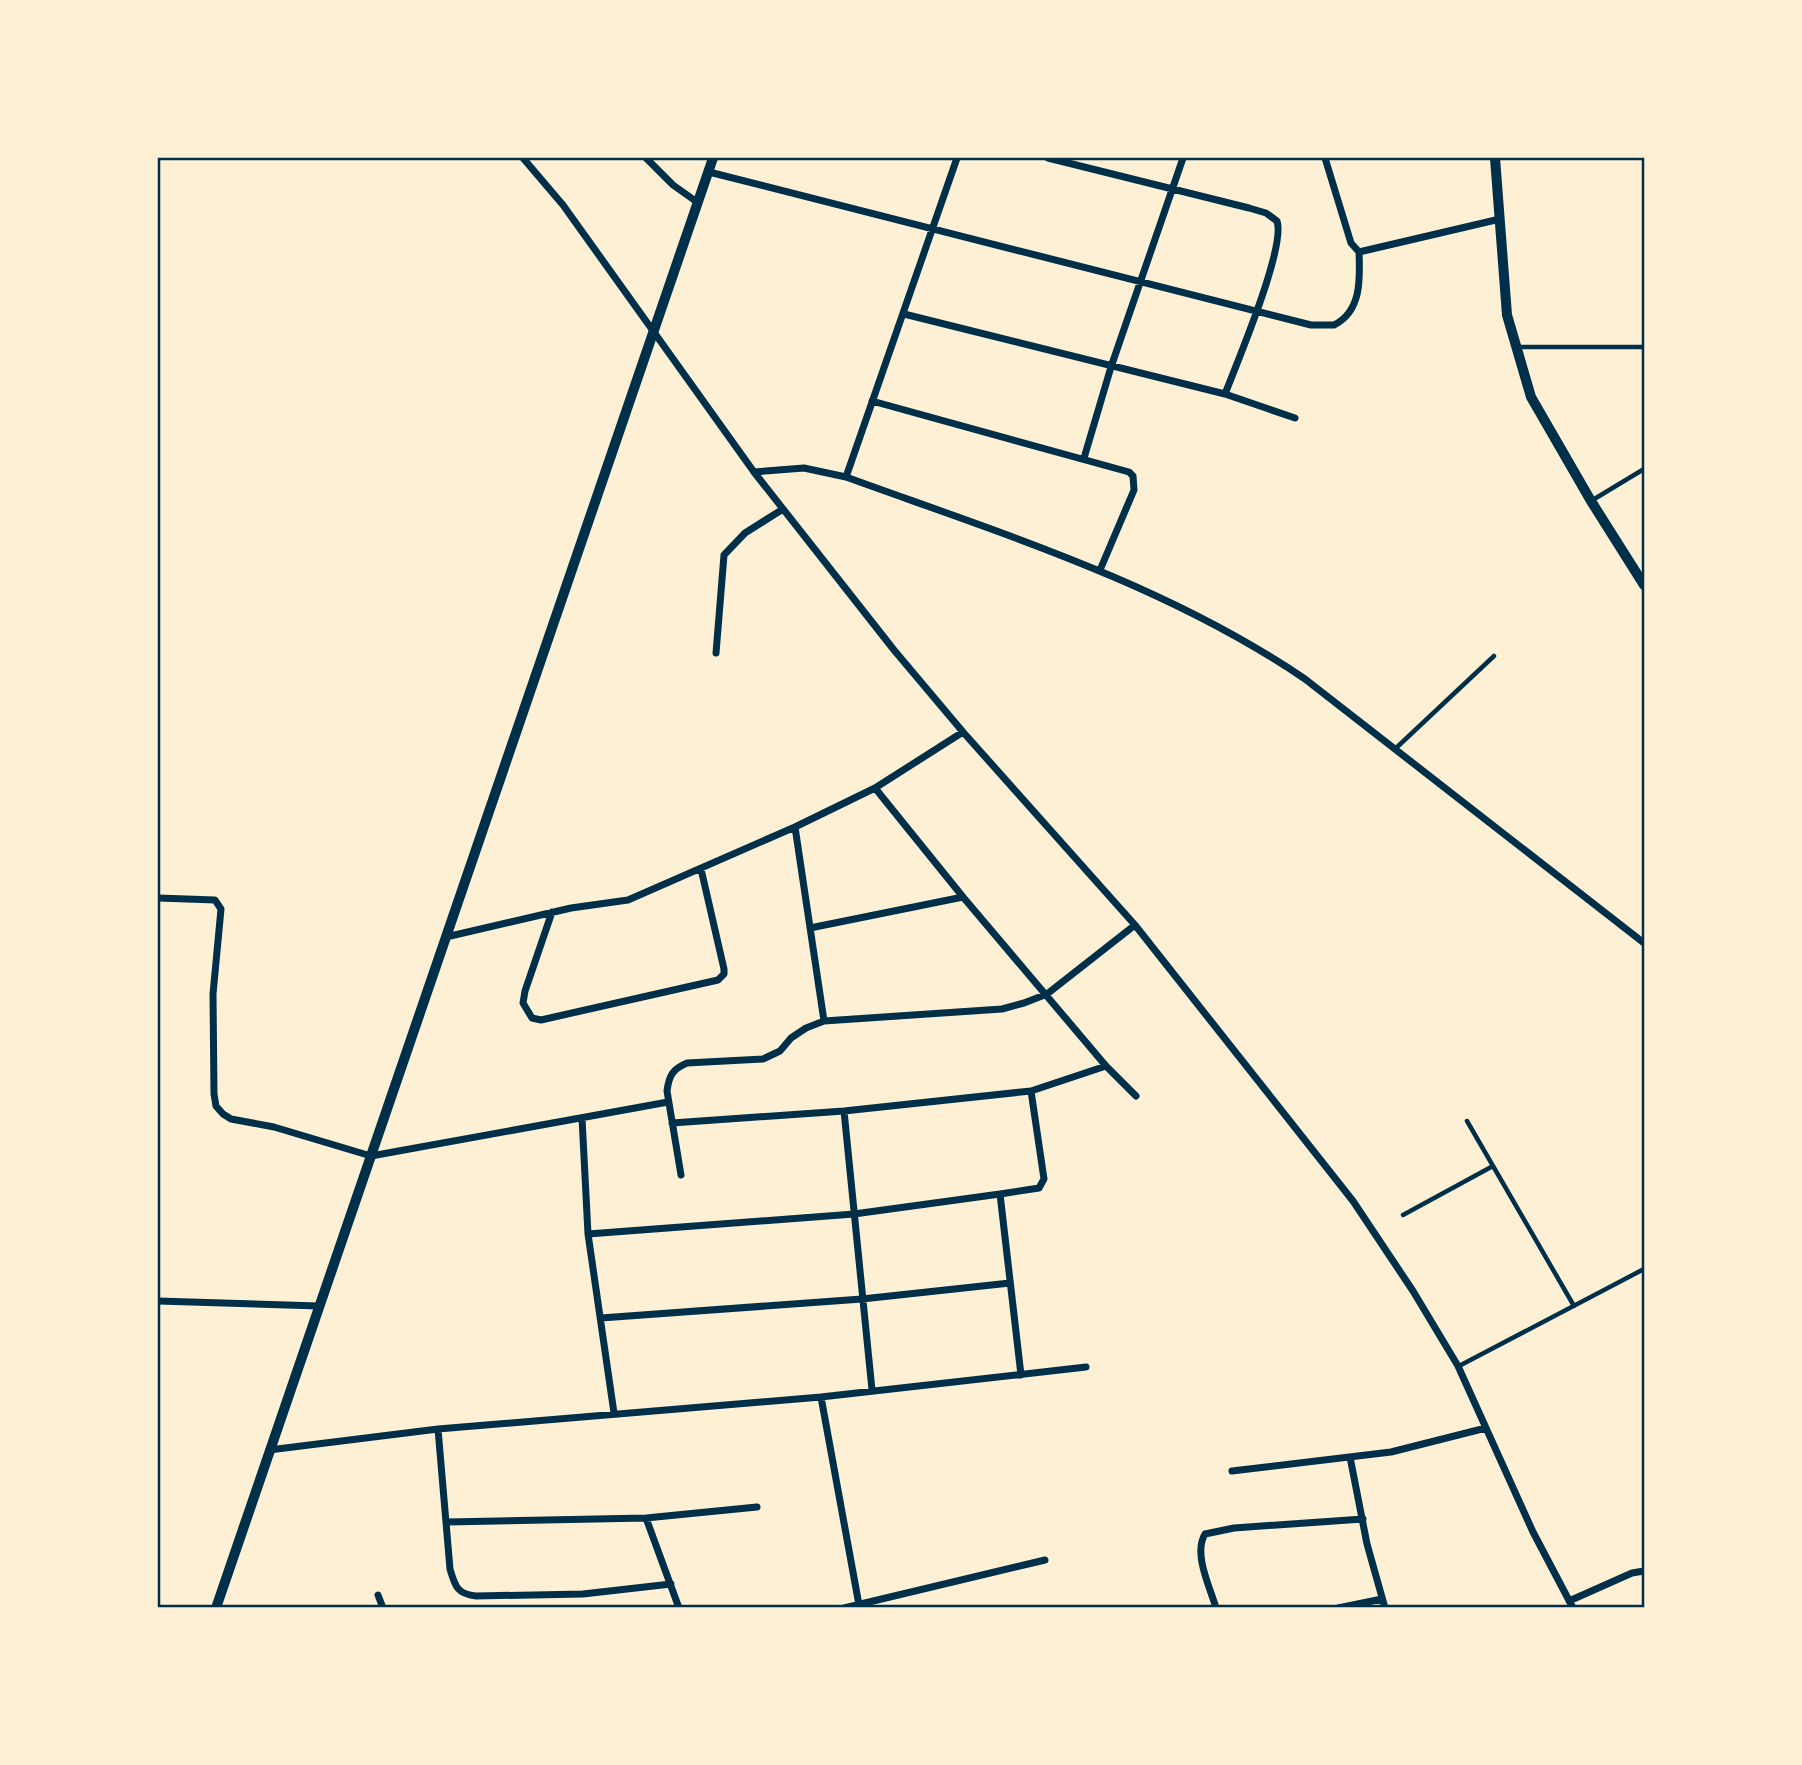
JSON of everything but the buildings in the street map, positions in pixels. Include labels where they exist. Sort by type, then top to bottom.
[{"type":"street","points":[[523,158],[563,205],[783,509],[963,732],[1135,925],[1353,1201],[1458,1366],[1533,1532],[1571,1604],[1625,1576],[1644,1571]]},
{"type":"street","points":[[646,158],[673,185],[697,202]]},
{"type":"street","points":[[216,1608],[713,158]]},
{"type":"street","points":[[846,477],[957,158]]},
{"type":"street","points":[[1048,158],[1250,208],[1277,221],[1279,238],[1256,312],[1225,394]]},
{"type":"street","points":[[1084,458],[1111,367],[1183,158]]},
{"type":"street","points":[[709,172],[1256,312],[1311,325],[1329,326],[1339,322],[1350,310],[1360,283],[1359,252],[1351,243],[1325,158]]},
{"type":"street","points":[[1496,158],[1507,316],[1531,397],[1591,501],[1644,585]]},
{"type":"street","points":[[1359,252],[1500,219]]},
{"type":"street","points":[[904,313],[1225,394],[1294,418]]},
{"type":"street","points":[[872,401],[1129,472],[1134,490],[1100,570]]},
{"type":"street","points":[[754,472],[804,468],[846,477],[1100,570],[1219,626],[1261,649],[1305,679],[1644,943]]},
{"type":"street","points":[[716,653],[724,555],[745,533],[783,509]]},
{"type":"street","points":[[446,937],[552,912],[628,900],[795,827],[876,788],[963,732]]},
{"type":"street","points":[[876,788],[963,897],[1106,1066],[1136,1096]]},
{"type":"street","points":[[795,827],[824,1021]]},
{"type":"street","points":[[552,912],[525,991],[523,1003],[532,1018],[541,1020],[718,980],[724,974],[723,964],[701,869]]},
{"type":"street","points":[[810,928],[963,897]]},
{"type":"street","points":[[158,898],[215,900],[221,909],[213,994],[214,1094],[216,1105],[231,1119],[274,1127],[371,1156],[668,1102]]},
{"type":"street","points":[[681,1175],[668,1102],[668,1078],[680,1066],[687,1063],[763,1059],[780,1051],[791,1038],[806,1028],[824,1021],[1002,1009],[1024,1003],[1047,994],[1135,925]]},
{"type":"street","points":[[672,1123],[844,1111],[1031,1091],[1106,1066]]},
{"type":"street","points":[[588,1234],[854,1214],[1039,1188],[1044,1179],[1031,1091]]},
{"type":"street","points":[[844,1111],[872,1391]]},
{"type":"street","points":[[582,1118],[588,1234],[614,1413]]},
{"type":"street","points":[[1000,1194],[1021,1375]]},
{"type":"street","points":[[601,1318],[862,1298],[1010,1283]]},
{"type":"street","points":[[158,1301],[319,1306]]},
{"type":"street","points":[[269,1450],[438,1429],[821,1398],[1086,1367]]},
{"type":"street","points":[[821,1398],[859,1605]]},
{"type":"street","points":[[1232,1471],[1391,1452],[1486,1428]]},
{"type":"street","points":[[438,1429],[450,1569],[457,1589],[462,1594],[583,1594],[671,1584]]},
{"type":"street","points":[[1338,1608],[1384,1603],[1350,1457]]},
{"type":"street","points":[[446,1522],[646,1518],[757,1507]]},
{"type":"street","points":[[646,1518],[679,1608]]},
{"type":"street","points":[[1216,1608],[1203,1565],[1201,1541],[1205,1534],[1234,1528],[1363,1519]]},
{"type":"street","points":[[844,1608],[1045,1560]]},
{"type":"street","points":[[377,1595],[383,1608]]},
{"type":"lane","points":[[1515,347],[1644,347]]},
{"type":"lane","points":[[1591,501],[1644,469]]},
{"type":"lane","points":[[1394,749],[1494,656]]},
{"type":"lane","points":[[1467,1121],[1574,1306]]},
{"type":"lane","points":[[1403,1215],[1493,1166]]},
{"type":"lane","points":[[1458,1366],[1644,1269]]}]
